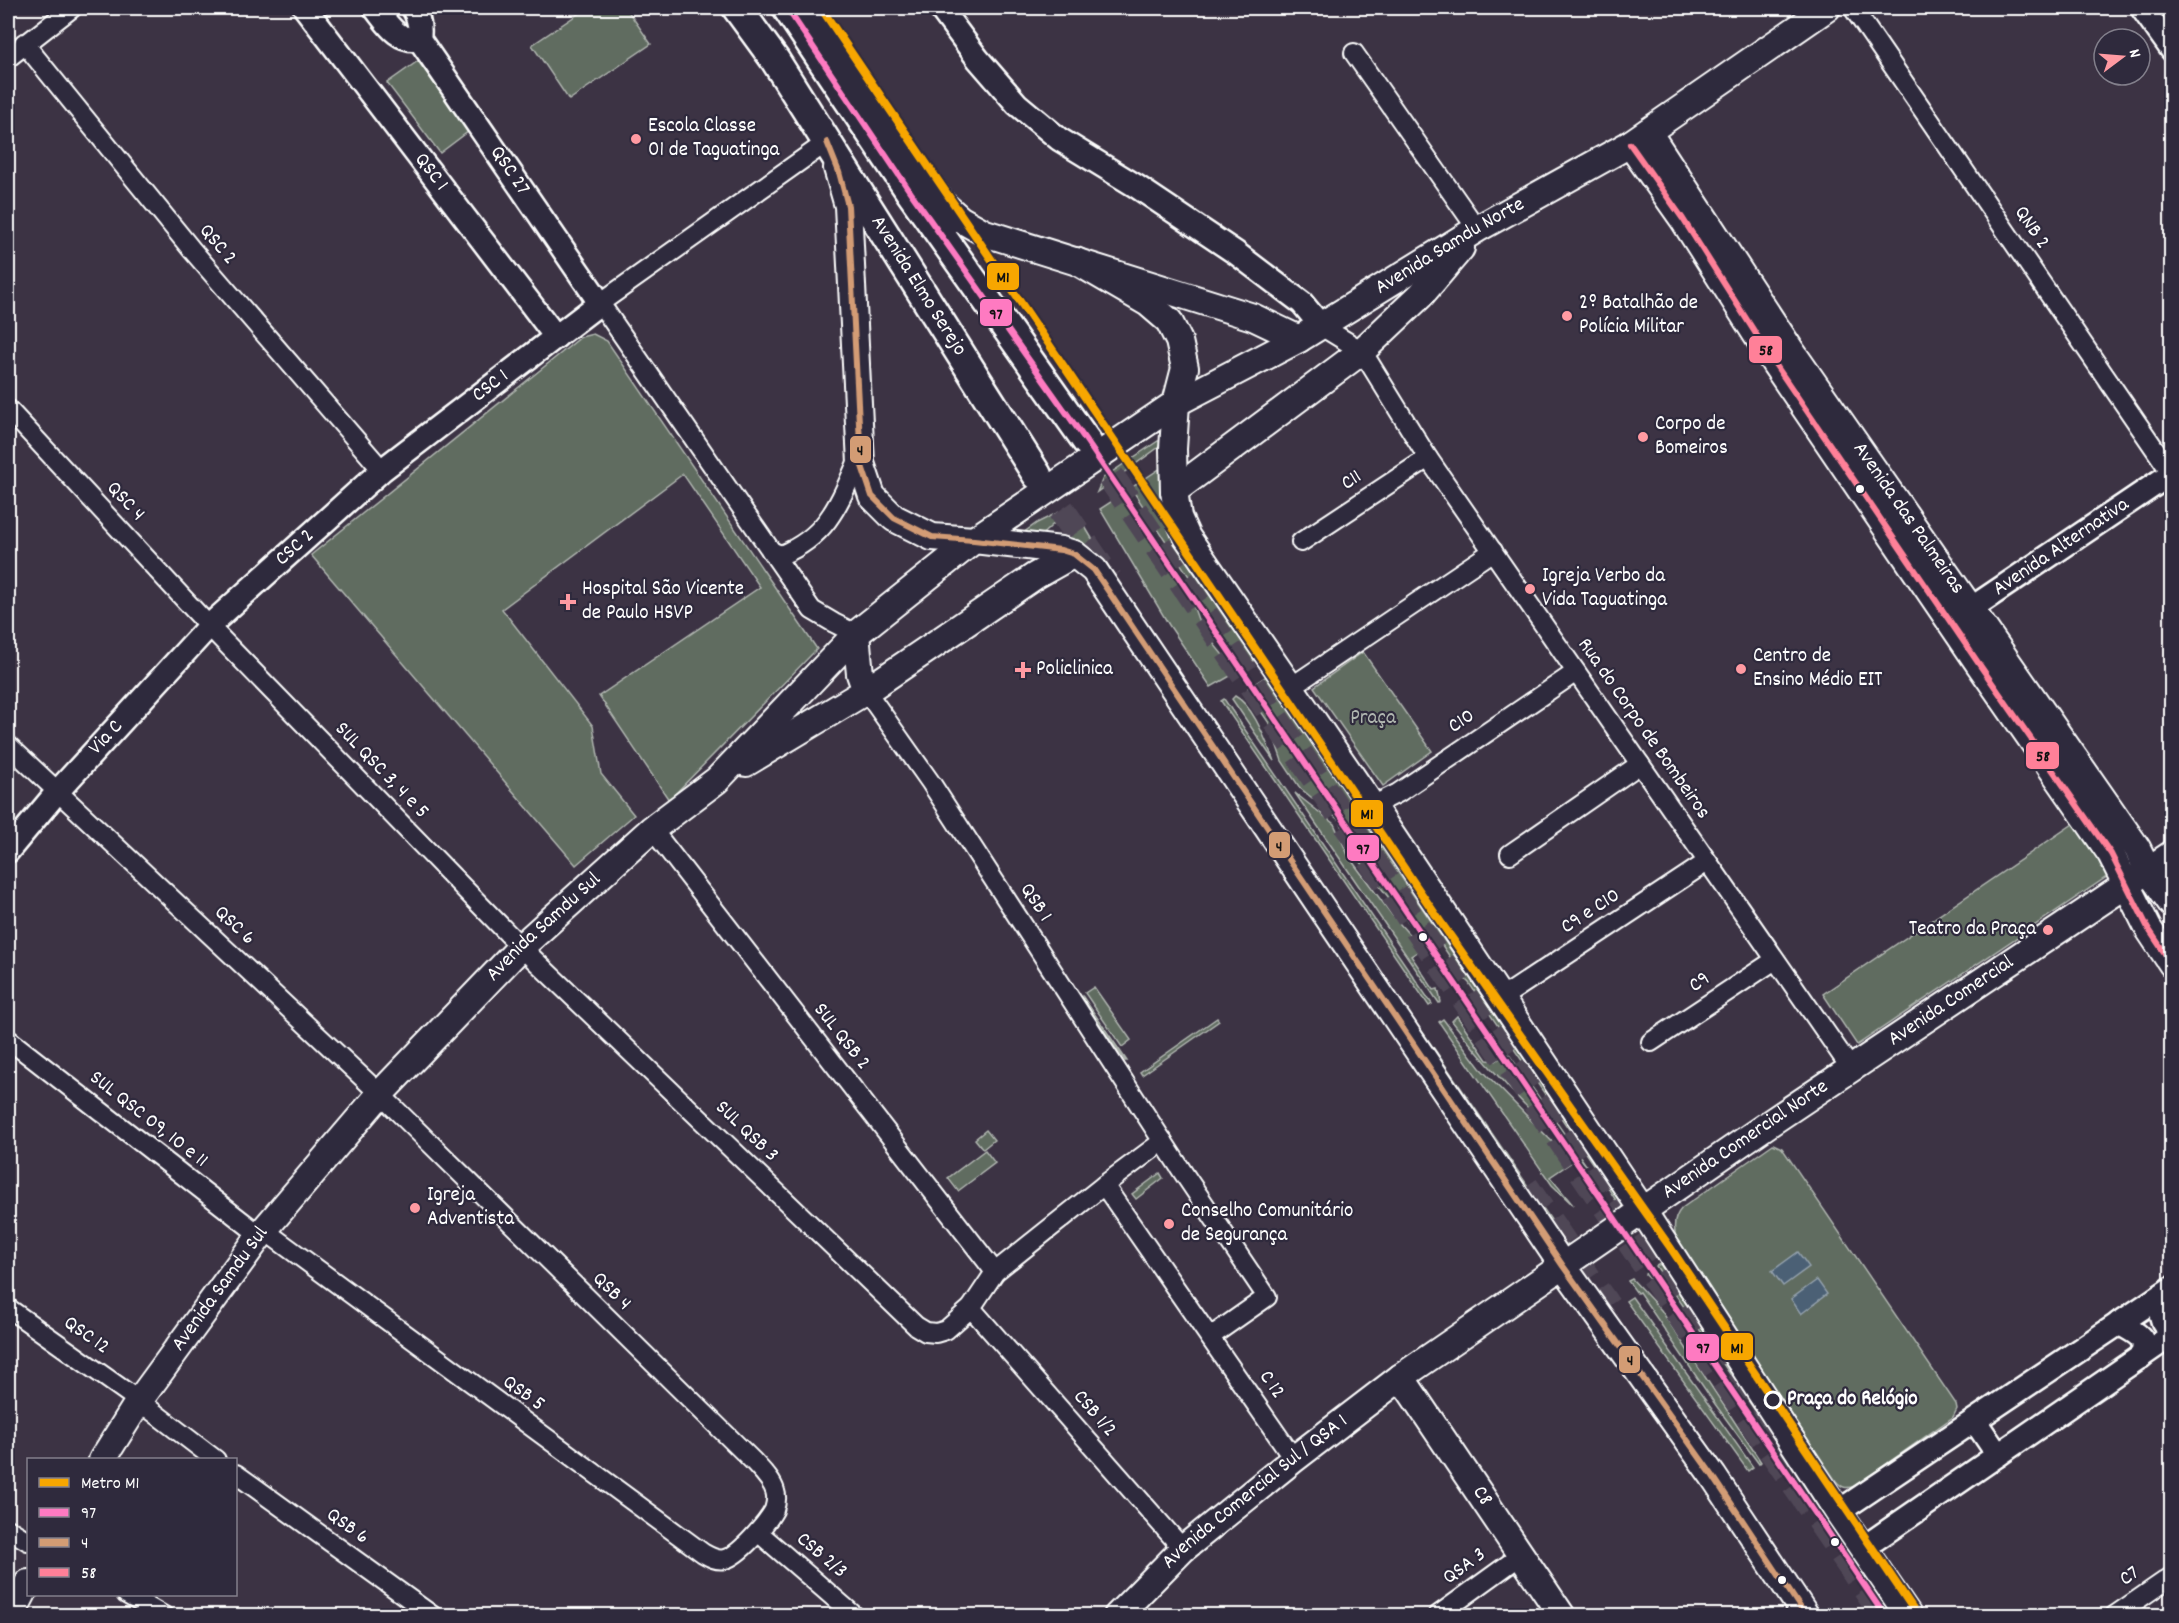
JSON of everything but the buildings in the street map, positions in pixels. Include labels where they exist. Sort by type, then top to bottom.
[{"type":"main road","name":"Avenida Elmo Serejo","points":[[737,8],[775,60],[1037,475]]},
{"type":"main road","name":"Avenida Elmo Serejo","points":[[787,8],[911,193],[1087,442]]},
{"type":"main road","points":[[797,8],[809,17],[943,204],[960,219],[985,233],[1310,332]]},
{"type":"main road","name":"Avenida Samdu Norte","points":[[1068,476],[1176,404],[1310,332],[1478,229],[1639,138],[1827,8]]},
{"type":"main road","name":"Avenida das Palmeiras","points":[[1639,138],[1683,219],[1784,358],[1961,615],[2117,862],[2126,886],[2148,928],[2172,964]]},
{"type":"main road","points":[[827,142],[848,206],[860,456],[872,496],[894,518],[932,537],[1061,550],[1074,554],[1094,570],[1568,1262],[1806,1616]]},
{"type":"main road","points":[[1174,491],[1362,351],[1421,294],[1478,229]]},
{"type":"main road","points":[[1076,261],[1148,303],[1169,321],[1179,341],[1185,368],[1176,404],[1173,449],[1174,491],[1178,517],[1187,537],[1372,806],[1500,999],[1637,1216],[1909,1616]]},
{"type":"main road","name":"Avenida Samdu Sul","points":[[103,1458],[139,1401],[263,1233],[380,1094],[521,947],[652,829],[717,780],[856,634],[974,540],[1068,476]]},
{"type":"main road","points":[[717,780],[866,691],[1035,576],[1074,554]]},
{"type":"main road","name":"Avenida das Palmeiras","points":[[1961,615],[2137,848],[2148,870],[2172,904]]},
{"type":"main road","points":[[856,634],[860,674],[866,691]]},
{"type":"main road","name":"Avenida Comercial","points":[[1852,1070],[2172,854]]},
{"type":"main road","name":"Avenida Comercial Norte","points":[[1637,1216],[1770,1123],[1852,1070]]},
{"type":"main road","points":[[1568,1262],[1637,1216]]},
{"type":"main road","name":"Avenida Comercial Sul / QSA 1","points":[[1117,1616],[1183,1549],[1294,1459],[1401,1377],[1568,1262]]},
{"type":"main road","name":"C8","points":[[1401,1377],[1562,1616]]},
{"type":"main road","points":[[10,1616],[27,1585]]},
{"type":"street","points":[[8,58],[72,8]]},
{"type":"street","name":"QSC 1","points":[[305,8],[556,338]]},
{"type":"street","points":[[375,8],[404,39],[419,39]]},
{"type":"street","name":"QSC 27","points":[[413,8],[418,16],[419,39],[600,303]]},
{"type":"street","points":[[940,8],[978,59],[1017,104],[1059,139],[1136,186],[1236,253],[1302,303],[1310,332],[1362,351]]},
{"type":"street","name":"QNB 2","points":[[1853,8],[2171,473]]},
{"type":"street","points":[[2142,8],[2172,50]]},
{"type":"street","name":"QSC 2","points":[[24,44],[192,250],[382,470]]},
{"type":"street","points":[[1354,53],[1478,229]]},
{"type":"street","points":[[827,142],[654,267],[600,303],[813,610],[856,634]]},
{"type":"street","name":"CSC 1","points":[[382,470],[600,303]]},
{"type":"street","name":"Rua do Corpo de Bombeiros","points":[[1362,351],[1428,458],[1852,1070]]},
{"type":"street","name":"QSC 4","points":[[8,409],[209,626]]},
{"type":"street","points":[[771,551],[781,555],[810,539],[832,515],[860,456]]},
{"type":"street","name":"C11","points":[[1301,542],[1428,458]]},
{"type":"street","name":"CSC 2","points":[[209,626],[382,470]]},
{"type":"street","name":"Avenida Alternativa","points":[[1961,615],[2171,473]]},
{"type":"street","points":[[1290,687],[1493,551]]},
{"type":"street","name":"Via C","points":[[8,851],[58,791],[209,626]]},
{"type":"street","name":"SUL QSC 3, 4 e 5","points":[[209,626],[521,947]]},
{"type":"street","name":"C10","points":[[1372,806],[1398,793],[1576,672]]},
{"type":"street","name":"QSB 1","points":[[866,691],[931,783],[1163,1142],[1267,1297],[1210,1337]]},
{"type":"street","name":"QSC 6","points":[[8,745],[380,1094]]},
{"type":"street","points":[[1510,854],[1640,764]]},
{"type":"street","name":"SUL QSB 2","points":[[652,829],[995,1272]]},
{"type":"street","name":"C9 e C10","points":[[1500,999],[1707,862]]},
{"type":"street","name":"SUL QSB 3","points":[[521,947],[901,1313],[926,1332],[936,1334],[946,1330],[971,1308]]},
{"type":"street","name":"C9","points":[[1651,1042],[1774,960]]},
{"type":"street","name":"SUL QSC 09, 10 e 11","points":[[8,1039],[263,1233]]},
{"type":"street","name":"QSB 4","points":[[380,1094],[764,1474],[775,1491],[776,1501],[774,1509],[758,1532]]},
{"type":"street","points":[[971,1308],[995,1272],[1104,1185],[1163,1142]]},
{"type":"street","name":"C 12","points":[[1104,1185],[1294,1459]]},
{"type":"street","name":"QSB 5","points":[[263,1233],[703,1553],[714,1559],[724,1559],[735,1554],[758,1532]]},
{"type":"street","points":[[1838,1512],[2164,1294]]},
{"type":"street","points":[[1863,1548],[2172,1334],[2163,1322],[2164,1294]]},
{"type":"street","name":"QSC 12","points":[[8,1308],[139,1401]]},
{"type":"street","name":"CSB 1/2","points":[[971,1308],[1183,1549]]},
{"type":"street","points":[[2119,1323],[2143,1340],[2145,1348],[2140,1357]]},
{"type":"street","points":[[139,1401],[213,1458]]},
{"type":"street","points":[[1975,1421],[1998,1455]]},
{"type":"street","name":"QSB 6","points":[[237,1475],[433,1616]]},
{"type":"street","points":[[8,1529],[27,1540]]},
{"type":"street","name":"CSB 2/3","points":[[758,1532],[855,1616]]},
{"type":"street","name":"QSA 3","points":[[1437,1616],[1520,1556]]},
{"type":"street","name":"C7","points":[[2114,1616],[2172,1576]]},
{"type":"street","points":[[129,1596],[164,1616]]},
{"type":"green space","points":[[587,8],[626,8],[651,44],[569,100],[532,45]]},
{"type":"green space","points":[[418,61],[469,131],[440,153],[387,83]]},
{"type":"green space","name":"Hospital São Vicente de Paulo HSVP","points":[[593,334],[607,341],[817,649],[669,800],[599,696],[760,587],[683,474],[502,609],[593,726],[601,774],[634,815],[576,865],[311,555],[581,337]]},
{"type":"green space","points":[[1158,441],[1163,444],[1097,492],[1103,478]]},
{"type":"green space","points":[[1161,468],[1160,488],[1164,517],[1186,555],[1257,659],[1253,661],[1228,651],[1208,622],[1196,587],[1131,488]]},
{"type":"green space","points":[[1123,494],[1189,594],[1201,628],[1232,663],[1232,675],[1211,687],[1169,625],[1100,509]]},
{"type":"green space","points":[[1059,512],[1065,513],[1030,546],[1009,543],[1037,523]]},
{"type":"green space","points":[[1081,520],[1144,626],[1143,627],[1051,548]]},
{"type":"green space","name":"Praça","points":[[1363,652],[1432,751],[1383,786],[1314,687]]},
{"type":"green space","points":[[1268,675],[1505,1030],[1502,1032],[1469,983],[1459,973],[1438,939],[1428,945],[1354,853],[1340,821],[1300,788],[1282,761],[1269,723],[1249,694],[1248,688]]},
{"type":"green space","points":[[1235,696],[1254,716],[1274,761],[1232,699]]},
{"type":"green space","points":[[1224,699],[1432,1004],[1429,1006],[1221,701]]},
{"type":"green space","points":[[1295,793],[1334,824],[1349,857],[1392,915],[1422,949],[1411,956],[1434,990],[1438,989],[1441,1002],[1439,1003]]},
{"type":"green space","points":[[2076,822],[2111,874],[1857,1045],[1823,994]]},
{"type":"green space","points":[[1094,987],[1131,1040],[1122,1047],[1085,993]]},
{"type":"green space","points":[[1083,997],[1127,1061],[1083,1000]]},
{"type":"green space","points":[[1457,1016],[1487,1060],[1496,1061],[1508,1053],[1586,1165],[1499,1078],[1452,1021]]},
{"type":"green space","points":[[1217,1018],[1219,1021],[1142,1075],[1140,1072]]},
{"type":"green space","points":[[1443,1019],[1480,1068],[1572,1162],[1550,1177],[1573,1205],[1552,1185],[1439,1022]]},
{"type":"green space","points":[[1422,1031],[1571,1249],[1563,1254],[1420,1033]]},
{"type":"green space","points":[[1517,1047],[1627,1209],[1623,1212],[1514,1049]]},
{"type":"green space","points":[[986,1130],[994,1140],[983,1149],[975,1139]]},
{"type":"green space","name":"Praça do Relógio","points":[[1773,1144],[1782,1148],[1956,1404],[1957,1409],[1953,1417],[1852,1487],[1844,1487],[1836,1481],[1679,1248],[1676,1237],[1674,1227],[1676,1217],[1682,1208]]},
{"type":"green space","points":[[985,1150],[995,1163],[958,1191],[948,1178]]},
{"type":"green space","points":[[1160,1173],[1163,1178],[1136,1199],[1132,1194]]},
{"type":"green space","points":[[1660,1264],[1782,1445],[1780,1447],[1656,1266]]},
{"type":"green space","points":[[1652,1269],[1773,1449],[1771,1451],[1665,1294],[1645,1274]]},
{"type":"green space","points":[[1632,1279],[1661,1310],[1761,1462],[1759,1464],[1639,1292],[1637,1293],[1628,1281]]},
{"type":"green space","points":[[1632,1297],[1753,1467],[1748,1471],[1626,1301]]},
{"type":"green space","points":[[1784,1465],[1878,1605],[1877,1609],[1781,1467]]},
{"type":"water","points":[[1798,1252],[1809,1267],[1783,1286],[1772,1271]]},
{"type":"water","points":[[1817,1280],[1827,1294],[1801,1314],[1791,1299]]},
{"type":"tunnel","points":[[1087,442],[1885,1616]]},
{"type":"tunnel","points":[[1037,475],[1109,580]]},
{"type":"tunnel","points":[[1525,1187],[1607,1307]]},
{"type":"metro line","name":"M1","points":[[821,8],[1442,924],[1670,1247],[1918,1616]]},
{"type":"transit line","name":"97","points":[[787,8],[911,193],[1087,442],[1885,1616]]},
{"type":"transit line","name":"4","points":[[827,142],[839,172],[848,206],[861,463],[872,496],[894,518],[932,537],[1061,550],[1074,554],[1094,570],[1563,1266],[1713,1476],[1806,1616]]},
{"type":"transit line","name":"58","points":[[1630,144],[1683,219],[1775,364],[2111,854],[2148,928],[2172,964]]},
{"type":"place","name":"Escola Classe 01 de Taguatinga","points":[[636,139]]},
{"type":"place","name":"2º Batalhão de Polícia Militar","points":[[1567,316]]},
{"type":"place","name":"Corpo de Bomeiros","points":[[1643,437]]},
{"type":"place","name":"Igreja Verbo da Vida Taguatinga","points":[[1530,589]]},
{"type":"place","name":"Hospital São Vicente de Paulo HSVP","points":[[568,602]]},
{"type":"place","name":"Centro de Ensino Médio EIT","points":[[1741,669]]},
{"type":"place","name":"Policlinica","points":[[1023,670]]},
{"type":"place","name":"Teatro da Praça","points":[[2048,930]]},
{"type":"place","name":"Igreja Adventista","points":[[415,1208]]},
{"type":"place","name":"Conselho Comunitário de Segurança","points":[[1169,1224]]},
{"type":"place","name":"Praça do Relógio","points":[[1773,1400]]}]
